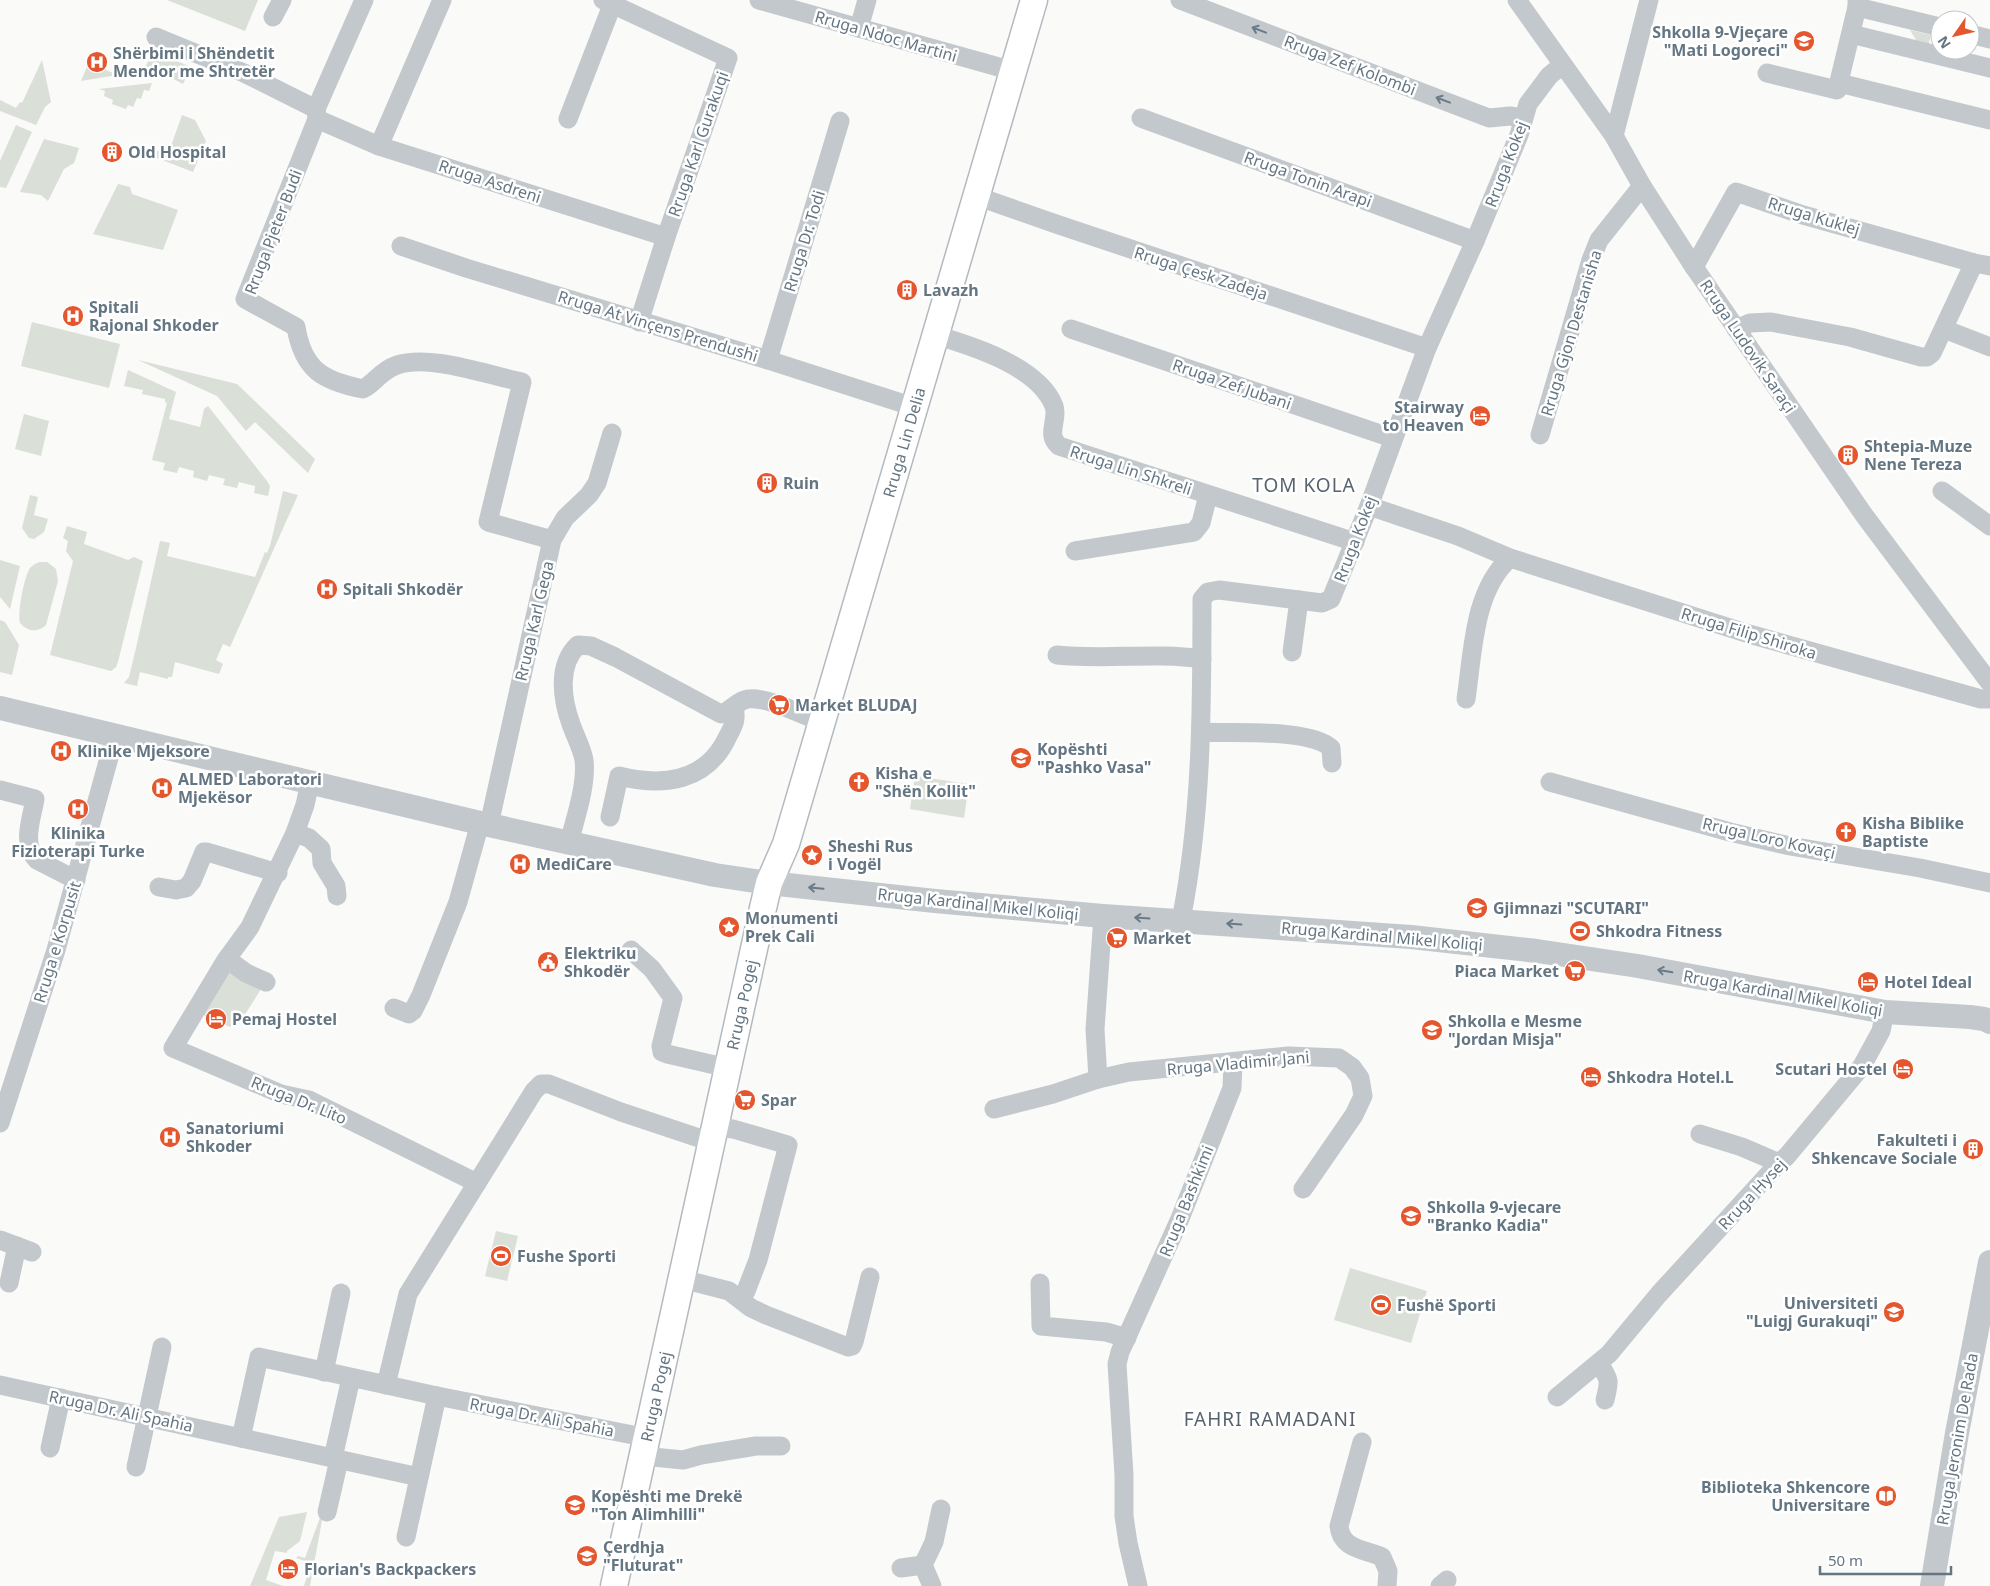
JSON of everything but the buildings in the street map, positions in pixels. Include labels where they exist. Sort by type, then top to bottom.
[{"type":"main road","name":"Rruga Lin Delia","points":[[769,884],[786,844],[1034,0]]},
{"type":"main road","name":"Rruga Pogej","points":[[614,1586],[712,1134],[769,884]]},
{"type":"street","points":[[274,17],[282,0]]},
{"type":"street","points":[[317,114],[364,0]]},
{"type":"street","points":[[379,146],[442,0]]},
{"type":"street","name":"Rruga Ndoc Martini","points":[[759,0],[1013,72]]},
{"type":"street","points":[[859,28],[867,0]]},
{"type":"street","name":"Rruga Zef Kolombi","points":[[1180,0],[1489,118],[1510,116],[1523,118]]},
{"type":"street","name":"Rruga Ludovik Saraçi","points":[[1517,0],[1614,136],[1642,186],[1694,267],[1864,515],[1988,676]]},
{"type":"street","points":[[1614,136],[1649,0]]},
{"type":"street","name":"Rruga Karl Gurakuqi","points":[[568,119],[610,2],[728,58],[666,237],[639,322]]},
{"type":"street","points":[[1767,73],[1837,90],[1857,3],[1930,24]]},
{"type":"street","points":[[1851,34],[1990,68]]},
{"type":"street","name":"Rruga Asdreni","points":[[156,37],[244,73],[379,146],[666,237]]},
{"type":"street","name":"Rruga Kokej","points":[[1181,920],[1192,844],[1202,732],[1202,599],[1208,592],[1218,590],[1299,600],[1322,602],[1331,600],[1369,506],[1392,438],[1427,348],[1475,241],[1519,135],[1528,104],[1540,86],[1562,65]]},
{"type":"street","points":[[1839,83],[1990,120]]},
{"type":"street","name":"Rruga Pjeter Budi","points":[[317,114],[245,300],[296,327],[299,343],[306,361],[319,374],[340,384],[363,389],[385,371],[398,365],[421,362],[436,363],[522,382],[488,522],[552,540]]},
{"type":"street","name":"Rruga Tonin Arapi","points":[[1141,118],[1475,241]]},
{"type":"street","name":"Rruga Dr. Todi","points":[[768,360],[840,122]]},
{"type":"street","name":"Rruga Gjon Destanisha","points":[[1540,435],[1591,260],[1603,234],[1642,186]]},
{"type":"street","name":"Rruga Kuklej","points":[[1694,267],[1736,192],[1803,215],[1982,264],[1932,353],[1927,357],[1850,338],[1771,322],[1750,323],[1736,329]]},
{"type":"street","name":"Rruga Çesk Zadeja","points":[[976,196],[1059,226],[1427,348]]},
{"type":"street","name":"Rruga At Vinçens Prendushi","points":[[401,246],[914,407]]},
{"type":"street","name":"Rruga Zef Jubani","points":[[1071,329],[1392,438]]},
{"type":"street","points":[[1944,329],[1990,347]]},
{"type":"street","name":"Rruga Lin Shkreli","points":[[935,335],[998,358],[1014,366],[1044,389],[1055,409],[1052,433],[1054,441],[1059,446],[1355,542]]},
{"type":"street","name":"Rruga Karl Gega","points":[[394,1008],[409,1014],[414,1010],[458,902],[484,824],[552,540],[565,518],[589,495],[596,483],[612,433]]},
{"type":"street","points":[[1942,490],[1990,526]]},
{"type":"street","name":"Rruga Lin Shkreli","points":[[1075,551],[1194,532],[1201,523],[1208,495]]},
{"type":"street","name":"Rruga Filip Shiroka","points":[[1369,506],[1458,536],[1510,558],[1749,634],[1972,697],[1990,699]]},
{"type":"street","points":[[1466,698],[1476,627],[1485,597],[1502,565],[1510,558]]},
{"type":"street","points":[[1292,652],[1299,600]]},
{"type":"street","points":[[569,843],[579,804],[584,765],[571,725],[563,681],[567,660],[578,645],[591,646],[615,657],[721,714],[746,699],[755,699],[822,722]]},
{"type":"street","points":[[1057,655],[1075,657],[1182,656],[1202,659]]},
{"type":"street","points":[[610,817],[619,776],[647,782],[683,779],[694,774],[715,757],[723,748],[737,717],[734,707]]},
{"type":"street","name":"Rruga Kardinal Mikel Koliqi","points":[[0,708],[484,824],[715,875],[769,884],[1103,916],[1411,937],[1537,951],[1638,966],[1886,1012],[1970,1017],[1990,1022]]},
{"type":"street","points":[[1202,732],[1278,734],[1317,740],[1331,748],[1332,763]]},
{"type":"street","name":"Rruga e Korpusit","points":[[0,1124],[5,1087],[44,989],[115,736]]},
{"type":"street","name":"Rruga Dr. Lito","points":[[310,782],[305,805],[295,833],[278,873],[250,928],[227,959],[172,1051],[281,1094],[309,1100],[477,1183]]},
{"type":"street","name":"Rruga Loro Kovaçi","points":[[1550,782],[1730,832],[1790,846],[1920,868],[1990,883]]},
{"type":"street","points":[[0,790],[35,799],[28,840],[33,856],[37,860],[76,880]]},
{"type":"street","points":[[295,833],[309,838],[321,849],[322,863],[334,881],[337,896]]},
{"type":"street","points":[[159,887],[176,890],[186,888],[192,881],[204,852],[278,873]]},
{"type":"street","points":[[1098,1079],[1095,1021],[1103,916]]},
{"type":"street","points":[[631,950],[652,969],[673,998],[660,1046],[662,1052],[728,1068]]},
{"type":"street","points":[[227,959],[246,973],[266,982]]},
{"type":"street","name":"Rruga Hysej","points":[[1557,1397],[1609,1354],[1659,1294],[1778,1163],[1787,1156],[1862,1066],[1881,1031],[1886,1012]]},
{"type":"street","name":"Rruga Vladimir Jani","points":[[994,1109],[1129,1072],[1288,1056],[1339,1058],[1352,1068],[1360,1078],[1363,1096],[1354,1115],[1303,1189]]},
{"type":"street","name":"Rruga Bashkimi","points":[[1138,1586],[1124,1516],[1124,1475],[1116,1375],[1120,1352],[1179,1221],[1232,1088],[1233,1062]]},
{"type":"street","points":[[386,1385],[408,1294],[534,1091],[541,1084],[549,1084],[621,1112],[712,1134],[733,1129],[788,1145],[758,1260],[746,1291],[740,1298]]},
{"type":"street","points":[[1700,1134],[1742,1147],[1778,1163]]},
{"type":"street","points":[[9,1284],[16,1246]]},
{"type":"street","name":"Rruga Jeronim De Rada","points":[[1932,1586],[1957,1433],[1983,1332],[1990,1262]]},
{"type":"street","points":[[682,1279],[729,1291],[751,1308],[848,1347],[852,1346],[854,1342],[870,1277]]},
{"type":"street","points":[[1040,1284],[1041,1326],[1106,1332],[1127,1338]]},
{"type":"street","points":[[324,1372],[341,1293]]},
{"type":"street","points":[[136,1467],[162,1347]]},
{"type":"street","name":"Rruga Dr. Ali Spahia","points":[[241,1438],[259,1357],[437,1396],[645,1447]]},
{"type":"street","points":[[1599,1363],[1610,1382],[1605,1400]]},
{"type":"street","points":[[327,1512],[351,1378]]},
{"type":"street","name":"Rruga Dr. Ali Spahia","points":[[0,1386],[419,1477]]},
{"type":"street","points":[[406,1538],[437,1396]]},
{"type":"street","points":[[50,1448],[61,1398]]},
{"type":"street","points":[[1362,1442],[1339,1526],[1340,1534],[1343,1540],[1350,1545],[1382,1557],[1388,1570],[1387,1586]]},
{"type":"street","name":"Rruga Pogej","points":[[645,1447],[682,1460],[700,1455],[756,1446],[781,1446]]},
{"type":"street","points":[[932,1586],[923,1565],[934,1542],[941,1508]]},
{"type":"street","points":[[901,1568],[923,1565]]},
{"type":"shaded area","points":[[167,0],[258,0],[245,31]]},
{"type":"shaded area","points":[[1910,30],[1930,35],[1928,47],[1919,45]]},
{"type":"shaded area","points":[[153,51],[191,67],[183,84],[160,72],[143,72]]},
{"type":"shaded area","points":[[42,60],[51,102],[45,107],[36,125],[0,111],[0,100],[16,108],[20,102],[22,103]]},
{"type":"shaded area","points":[[89,62],[117,75],[81,81]]},
{"type":"shaded area","points":[[152,83],[149,91],[144,90],[141,99],[137,98],[133,107],[128,105],[126,109],[112,104],[113,100],[104,96],[105,91],[99,89]]},
{"type":"shaded area","points":[[182,115],[195,120],[206,141],[193,172],[139,151],[141,145],[161,152],[165,144],[171,146]]},
{"type":"shaded area","points":[[16,125],[32,132],[6,188],[0,187],[0,161]]},
{"type":"shaded area","points":[[44,139],[79,148],[74,163],[64,169],[48,201],[41,195],[20,192]]},
{"type":"shaded area","points":[[118,184],[130,187],[132,194],[178,210],[163,250],[93,234]]},
{"type":"shaded area","points":[[32,322],[120,344],[109,388],[21,366]]},
{"type":"shaded area","points":[[138,360],[237,384],[315,459],[308,473],[255,422],[246,431],[217,396]]},
{"type":"shaded area","points":[[128,370],[176,392],[169,419],[200,427],[204,409],[208,406],[267,481],[270,486],[268,496],[254,493],[255,486],[239,482],[237,488],[223,485],[225,479],[209,475],[207,481],[193,477],[194,471],[179,467],[177,473],[163,470],[165,463],[152,460],[167,403],[165,399],[142,394],[143,390],[124,386]]},
{"type":"shaded area","points":[[24,414],[49,421],[41,456],[15,449]]},
{"type":"shaded area","points":[[283,491],[298,495],[230,647],[223,644],[216,660],[223,664],[219,674],[175,662],[172,677],[168,677],[168,679],[140,672],[137,686],[124,683],[129,677],[160,541],[170,543],[167,556],[255,577],[265,552],[267,553],[270,546]]},
{"type":"shaded area","points":[[30,495],[38,497],[34,515],[48,519],[44,532],[34,539],[29,538],[22,528]]},
{"type":"shaded area","points":[[67,526],[87,532],[84,544],[128,560],[134,557],[143,561],[118,662],[111,671],[50,655],[73,561],[66,551],[68,541],[63,538]]},
{"type":"shaded area","points":[[0,560],[20,566],[10,609],[0,597]]},
{"type":"shaded area","points":[[40,562],[47,562],[56,569],[58,581],[46,625],[36,630],[29,630],[20,623],[20,604],[23,587],[30,568]]},
{"type":"shaded area","points":[[0,620],[5,622],[19,645],[12,675],[0,672]]},
{"type":"shaded area","points":[[915,776],[969,784],[964,818],[910,809]]},
{"type":"shaded area","points":[[228,966],[261,989],[246,1013],[234,1021],[230,1027],[199,1013]]},
{"type":"shaded area","name":"Fushe Sporti","points":[[496,1231],[518,1236],[507,1281],[485,1276]]},
{"type":"shaded area","name":"Fushë Sporti","points":[[1350,1268],[1427,1291],[1411,1343],[1334,1320]]},
{"type":"shaded area","points":[[307,1512],[300,1541],[287,1553],[275,1551],[266,1580],[283,1586],[250,1586],[279,1517]]},
{"type":"shaded area","points":[[321,1515],[323,1515],[310,1586],[304,1586],[311,1563],[296,1558],[298,1556],[305,1558]]},
{"type":"place","name":"Shkolla 9-Vjeçare \"Mati Logoreci\"","points":[[1804,41]]},
{"type":"place","name":"Shërbimi i Shëndetit Mendor me Shtretër","points":[[97,62]]},
{"type":"place","name":"Old Hospital","points":[[112,152]]},
{"type":"place","name":"Lavazh","points":[[907,290]]},
{"type":"place","name":"Spitali Rajonal Shkoder","points":[[73,316]]},
{"type":"place","name":"Stairway to Heaven","points":[[1480,416]]},
{"type":"place","name":"Shtepia-Muze Nene Tereza","points":[[1848,455]]},
{"type":"place","name":"Ruin","points":[[767,483]]},
{"type":"place","name":"Spitali Shkodër","points":[[327,589]]},
{"type":"place","name":"Market BLUDAJ","points":[[779,705]]},
{"type":"place","name":"Klinike Mjeksore","points":[[61,751]]},
{"type":"place","name":"Kopështi \"Pashko Vasa\"","points":[[1021,758]]},
{"type":"place","name":"Kisha e \"Shën Kollit\"","points":[[859,782]]},
{"type":"place","name":"ALMED Laboratori Mjekësor","points":[[162,788]]},
{"type":"place","name":"Klinika Fizioterapi Turke","points":[[78,809]]},
{"type":"place","name":"Kisha Biblike Baptiste","points":[[1846,832]]},
{"type":"place","name":"Sheshi Rus i Vogël","points":[[812,855]]},
{"type":"place","name":"MediCare","points":[[520,864]]},
{"type":"place","name":"Gjimnazi \"SCUTARI\"","points":[[1477,908]]},
{"type":"place","name":"Monumenti Prek Cali","points":[[729,927]]},
{"type":"place","name":"Shkodra Fitness","points":[[1580,931]]},
{"type":"place","name":"Market","points":[[1117,938]]},
{"type":"place","name":"Elektriku Shkodër","points":[[548,962]]},
{"type":"place","name":"Piaca Market","points":[[1575,971]]},
{"type":"place","name":"Hotel Ideal","points":[[1868,982]]},
{"type":"place","name":"Pemaj Hostel","points":[[216,1019]]},
{"type":"place","name":"Shkolla e Mesme \"Jordan Misja\"","points":[[1432,1030]]},
{"type":"place","name":"Scutari Hostel","points":[[1903,1069]]},
{"type":"place","name":"Shkodra Hotel.L","points":[[1591,1077]]},
{"type":"place","name":"Spar","points":[[745,1100]]},
{"type":"place","name":"Sanatoriumi Shkoder","points":[[170,1137]]},
{"type":"place","name":"Fakulteti i Shkencave Sociale","points":[[1973,1149]]},
{"type":"place","name":"Shkolla 9-vjecare \"Branko Kadia\"","points":[[1411,1216]]},
{"type":"place","name":"Fushe Sporti","points":[[501,1256]]},
{"type":"place","name":"Fushë Sporti","points":[[1381,1305]]},
{"type":"place","name":"Universiteti \"Luigj Gurakuqi\"","points":[[1894,1312]]},
{"type":"place","name":"Biblioteka Shkencore Universitare","points":[[1886,1496]]},
{"type":"place","name":"Kopështi me Drekë \"Ton Alimhilli\"","points":[[575,1505]]},
{"type":"place","name":"Çerdhja \"Fluturat\"","points":[[587,1556]]},
{"type":"place","name":"Florian's Backpackers","points":[[288,1569]]},
{"type":"district","name":"TOM KOLA","points":[[1304,485]]},
{"type":"district","name":"FAHRI RAMADANI","points":[[1270,1419]]}]
